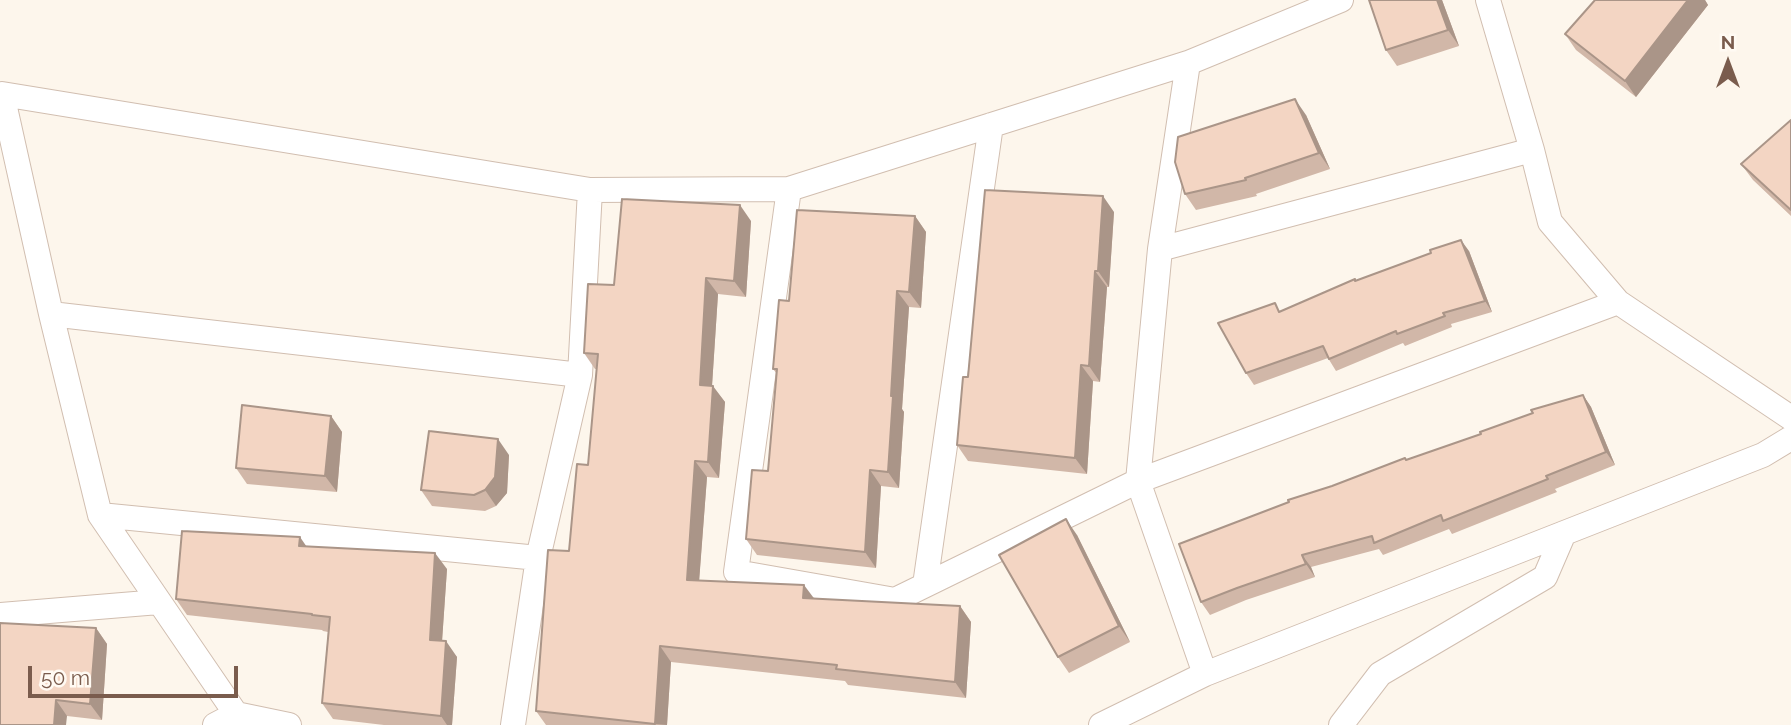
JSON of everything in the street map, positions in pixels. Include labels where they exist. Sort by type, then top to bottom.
[{"type":"street","points":[[289,725],[226,720],[159,602],[100,515],[1,93],[590,190],[789,189],[1188,63],[1341,0]]},
{"type":"street","points":[[1488,0],[1550,222],[1618,302],[1791,418]]},
{"type":"street","points":[[1188,63],[1160,249],[1138,481],[1205,674]]},
{"type":"street","points":[[925,585],[992,125]]},
{"type":"street","points":[[1160,249],[1532,150]]},
{"type":"street","points":[[789,189],[736,572],[895,600],[1138,481],[1618,302]]},
{"type":"street","points":[[513,725],[538,558],[580,375],[590,190]]},
{"type":"street","points":[[51,314],[580,375]]},
{"type":"street","points":[[1101,725],[1205,674],[1763,456],[1791,438]]},
{"type":"street","points":[[100,515],[538,558]]},
{"type":"street","points":[[1341,725],[1380,674],[1545,577],[1564,533]]},
{"type":"street","points":[[0,615],[159,602]]},
{"type":"building","points":[[1369,0],[1437,0],[1448,30],[1386,50]]},
{"type":"building","points":[[1595,0],[1688,0],[1625,81],[1565,34]]},
{"type":"building","points":[[1295,99],[1319,153],[1245,178],[1246,180],[1185,194],[1175,162],[1178,137]]},
{"type":"building","points":[[1791,120],[1791,210],[1741,164]]},
{"type":"building","points":[[985,190],[1103,196],[1089,366],[1081,365],[1075,458],[957,445],[963,377],[968,377]]},
{"type":"building","points":[[622,199],[740,205],[734,281],[706,278],[700,385],[713,386],[708,462],[695,461],[687,580],[804,585],[803,598],[960,606],[955,682],[836,669],[837,665],[660,646],[655,724],[536,711],[548,550],[569,551],[577,464],[588,465],[598,354],[584,353],[588,284],[614,285]]},
{"type":"building","points":[[797,210],[915,216],[909,292],[897,291],[888,472],[870,470],[865,552],[746,539],[752,470],[768,471],[777,369],[773,369],[779,300],[789,301]]},
{"type":"building","points":[[1461,240],[1485,301],[1443,313],[1445,316],[1397,334],[1396,331],[1329,359],[1323,346],[1246,373],[1218,323],[1275,303],[1279,312],[1355,279]]},
{"type":"building","points":[[1583,395],[1606,452],[1546,476],[1548,479],[1443,521],[1441,515],[1374,543],[1372,536],[1302,555],[1306,564],[1201,602],[1179,544],[1289,502],[1288,500],[1481,434],[1480,432],[1533,413],[1531,410]]},
{"type":"building","points":[[242,405],[331,416],[325,476],[236,468]]},
{"type":"building","points":[[429,431],[498,439],[495,477],[485,490],[474,495],[421,490]]},
{"type":"building","points":[[1066,519],[1119,626],[1058,657],[999,555]]},
{"type":"building","points":[[182,531],[300,537],[299,546],[435,553],[430,640],[446,641],[441,716],[322,703],[330,617],[176,599]]},
{"type":"building","points":[[0,623],[96,628],[90,704],[56,700],[54,725],[0,725]]}]
